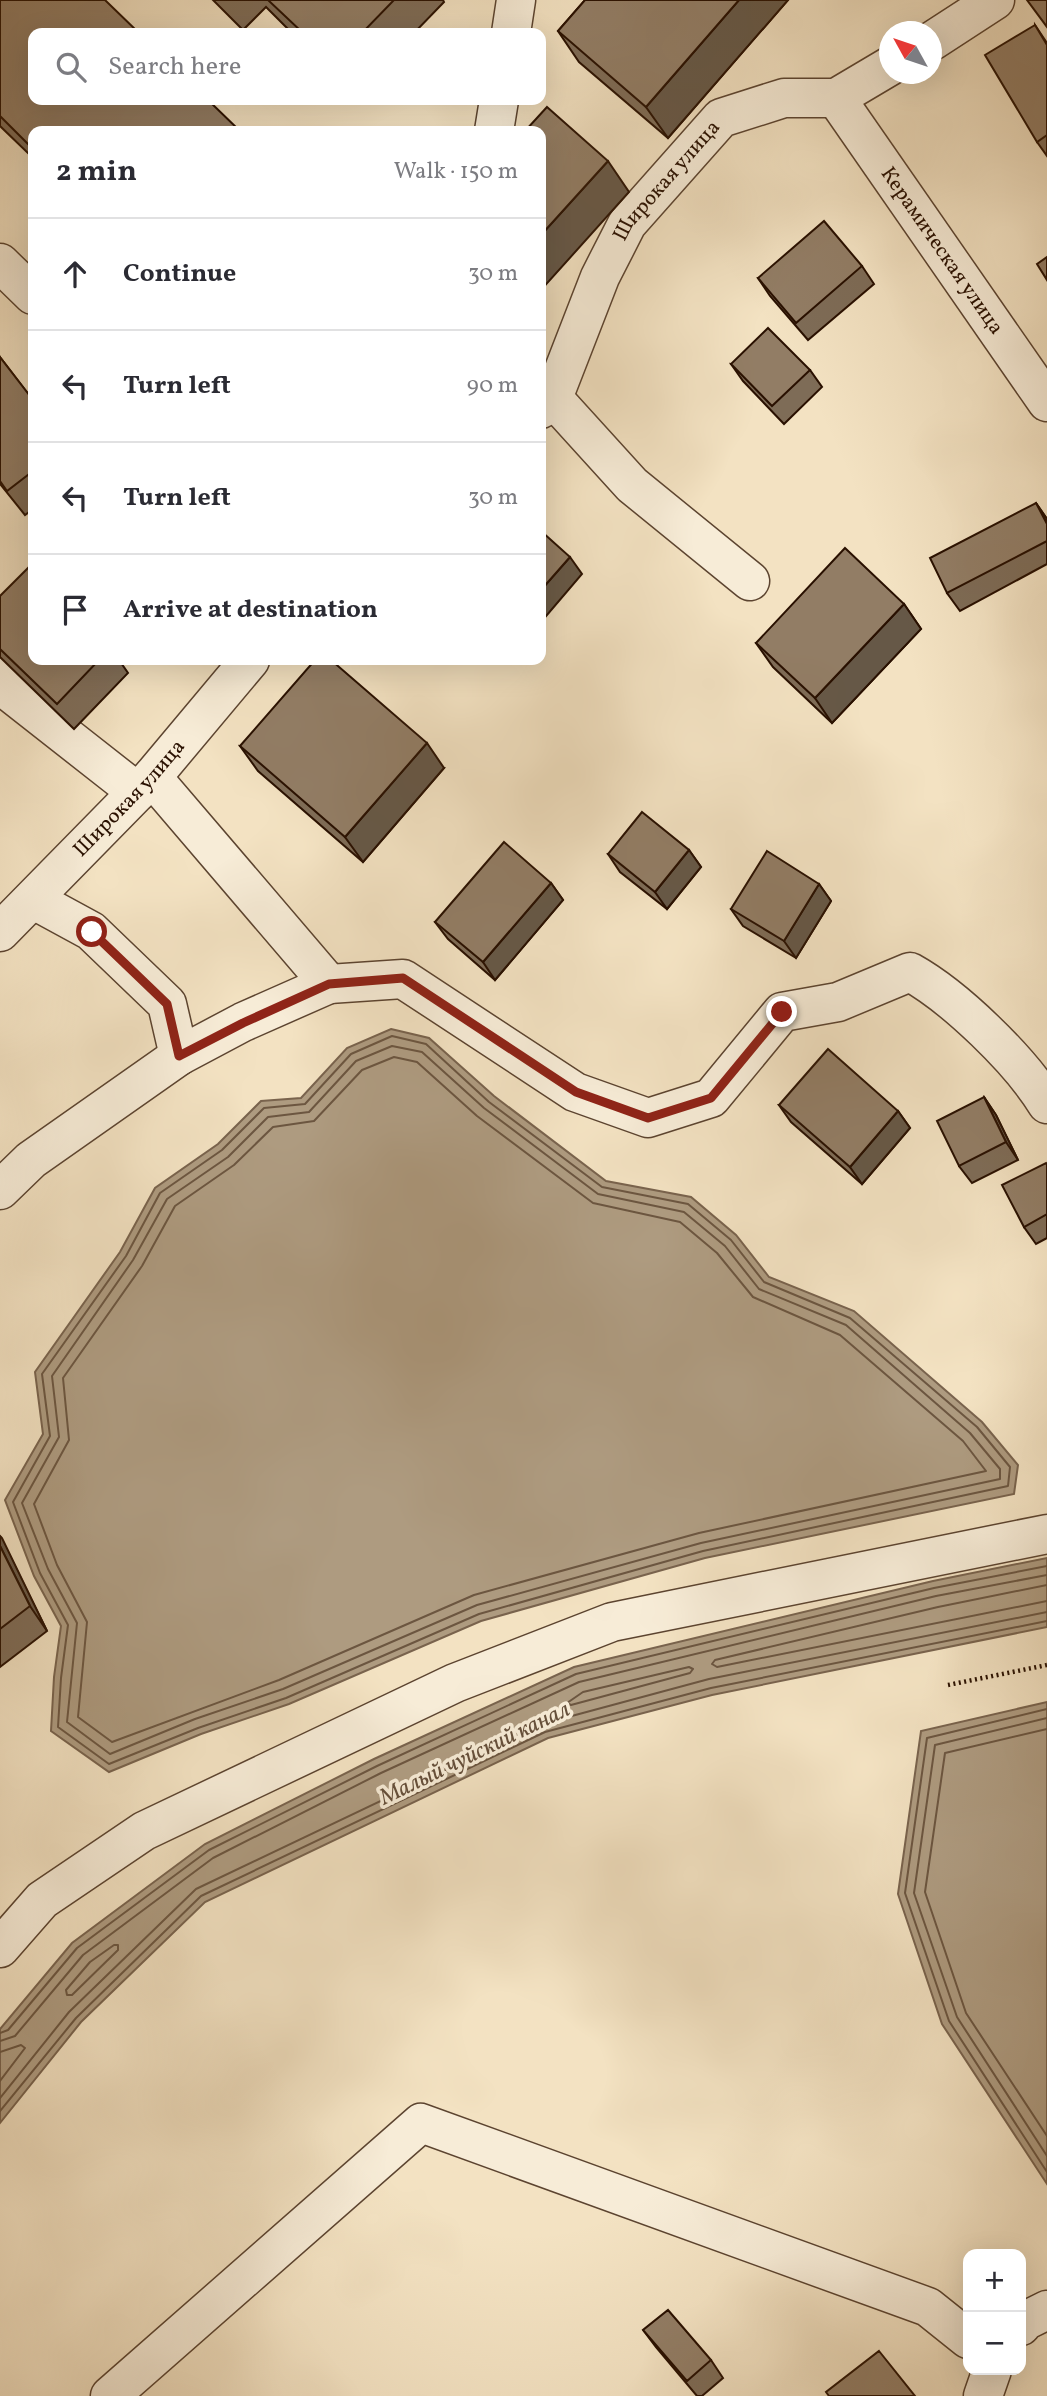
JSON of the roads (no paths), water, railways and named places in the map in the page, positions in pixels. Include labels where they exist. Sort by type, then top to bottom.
[{"type":"street","points":[[512,28],[516,0]]},
{"type":"street","points":[[942,34],[995,0]]},
{"type":"street","points":[[836,99],[879,73]]},
{"type":"street","name":"Широкая улица","points":[[547,403],[600,277],[627,224],[720,118],[784,98],[836,99]]},
{"type":"street","name":"Керамическая улица","points":[[836,99],[1047,402]]},
{"type":"street","points":[[495,126],[498,105]]},
{"type":"street","points":[[0,263],[28,290]]},
{"type":"street","points":[[547,403],[632,485],[750,581]]},
{"type":"street","name":"Широкая улица","points":[[0,932],[144,784],[246,665]]},
{"type":"street","points":[[0,676],[11,693],[144,784],[329,984]]},
{"type":"street","points":[[34,900],[92,932],[167,1004],[179,1056]]},
{"type":"street","points":[[0,1190],[31,1160],[179,1056],[329,984],[403,978],[576,1092],[648,1118],[711,1098],[782,1012],[838,1002],[910,972],[937,987],[1032,1080],[1047,1104]]},
{"type":"street","points":[[0,1948],[42,1900],[144,1831],[467,1678],[612,1622],[1047,1534]]},
{"type":"street","points":[[110,2396],[421,2123],[928,2307],[963,2335]]},
{"type":"street","points":[[1026,2320],[1047,2310]]},
{"type":"street","points":[[983,2396],[990,2375]]},
{"type":"water","points":[[391,1029],[429,1038],[494,1096],[606,1181],[691,1197],[736,1235],[769,1277],[854,1311],[982,1422],[1018,1465],[1014,1494],[705,1558],[481,1621],[289,1704],[201,1734],[109,1772],[51,1731],[54,1677],[61,1626],[34,1576],[5,1500],[43,1434],[35,1372],[120,1252],[155,1188],[218,1144],[261,1101],[301,1098],[347,1048]]},
{"type":"water","name":"Малый чуйский канал","points":[[1047,1558],[1047,1627],[712,1695],[548,1738],[205,1902],[81,2022],[0,2123],[0,2029],[72,1943],[205,1844],[374,1759],[574,1667],[933,1581]]},
{"type":"water","points":[[1047,1702],[1047,2184],[942,2024],[898,1894],[921,1731]]}]
